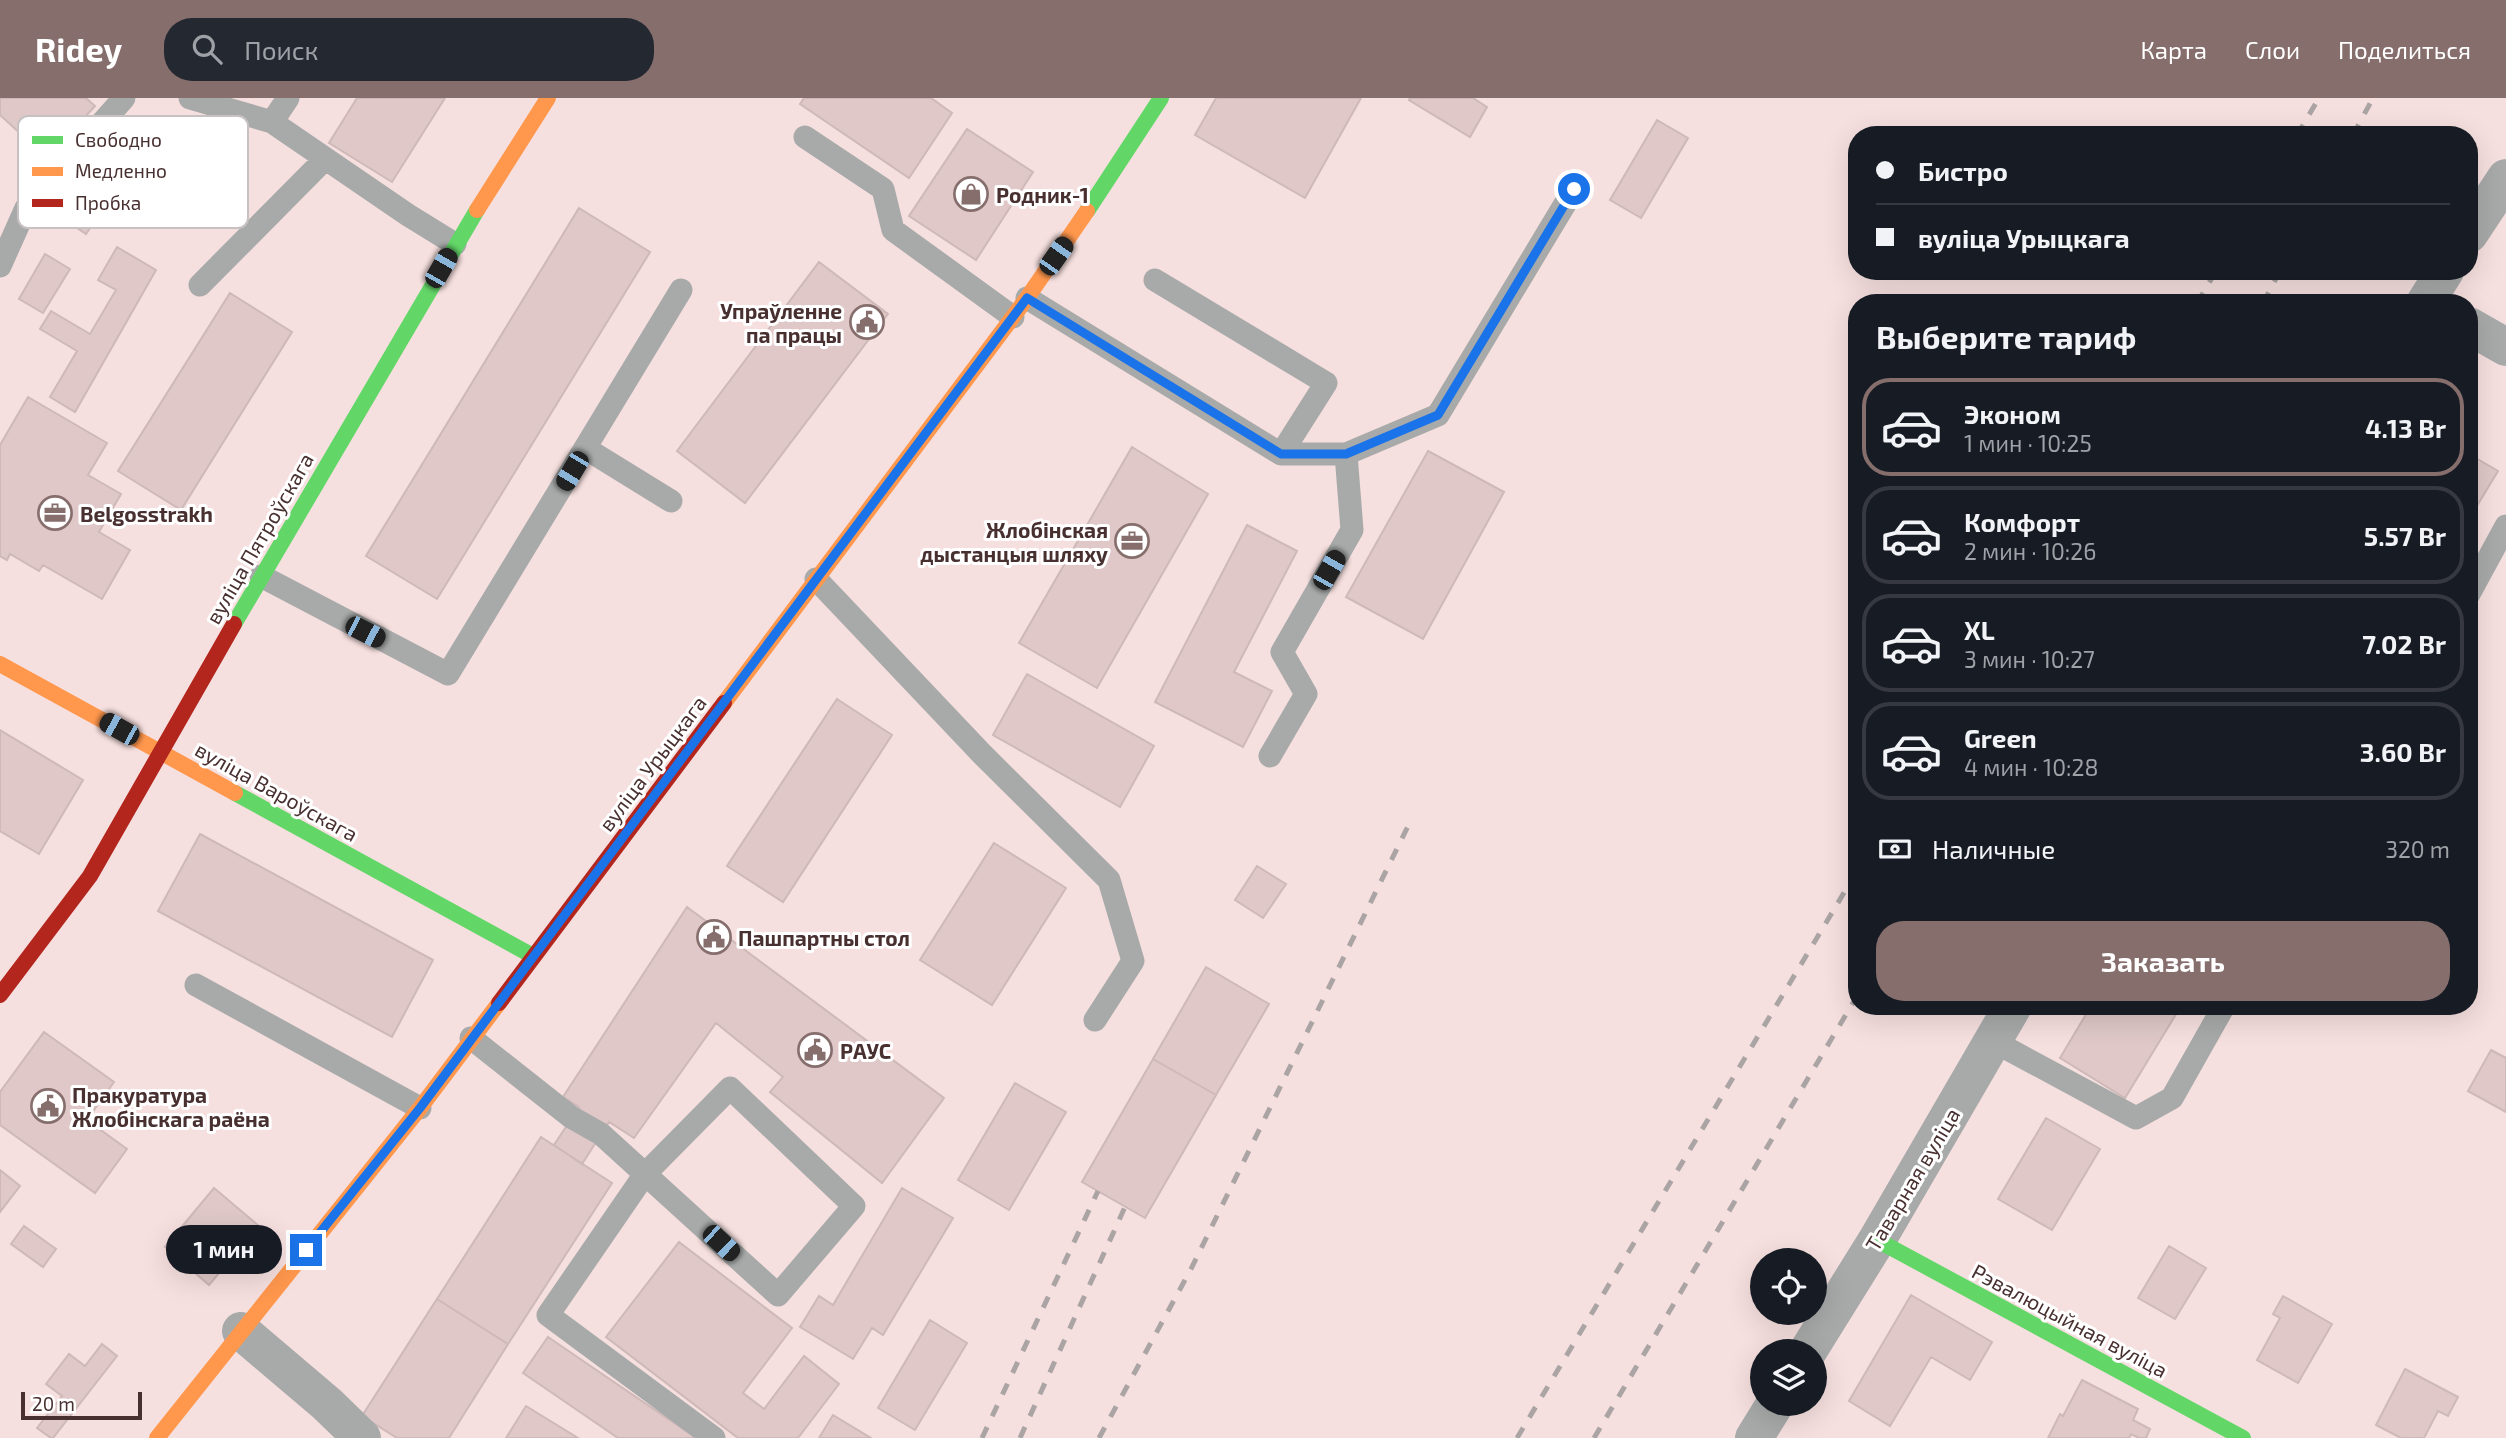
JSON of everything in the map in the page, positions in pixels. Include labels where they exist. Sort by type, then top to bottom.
[{"type":"street","name":"вуліца Пятроўскага","points":[[0,995],[90,876],[455,244],[548,98]]},
{"type":"street","name":"вуліца Урыцкага","points":[[157,1438],[420,1108],[1013,317],[1115,171],[1161,98]]},
{"type":"street","points":[[2478,220],[2506,178]]},
{"type":"street","points":[[2478,331],[2506,347]]},
{"type":"street","name":"вуліца Вароўскага","points":[[0,664],[533,956]]},
{"type":"street","name":"Таварная вуліца","points":[[1815,1339],[1877,1240],[2008,1015]]},
{"type":"street","name":"Рэвалюцыйная вуліца","points":[[1877,1240],[2243,1438]]},
{"type":"street","points":[[241,1331],[327,1404],[362,1438]]},
{"type":"street","points":[[1754,1438],[1768,1416]]},
{"type":"lane","points":[[108,116],[124,98]]},
{"type":"lane","points":[[190,98],[272,122],[455,244]]},
{"type":"lane","points":[[272,122],[288,98]]},
{"type":"lane","points":[[804,137],[883,189],[893,230],[1013,317]]},
{"type":"lane","points":[[200,285],[325,159]]},
{"type":"lane","points":[[1027,298],[1281,454],[1346,454],[1438,415],[1574,189]]},
{"type":"lane","points":[[0,266],[18,226]]},
{"type":"lane","points":[[1155,280],[1326,383],[1281,454]]},
{"type":"lane","points":[[261,576],[448,674],[681,290]]},
{"type":"lane","points":[[585,448],[671,501]]},
{"type":"lane","points":[[1270,756],[1306,694],[1282,652],[1352,530],[1346,454]]},
{"type":"lane","points":[[2478,577],[2506,526]]},
{"type":"lane","points":[[816,579],[982,754],[1109,880],[1133,961],[1095,1020]]},
{"type":"lane","points":[[195,985],[420,1108]]},
{"type":"lane","points":[[1993,1041],[2136,1118],[2172,1098],[2219,1015]]},
{"type":"lane","points":[[471,1038],[571,1117],[601,1134],[646,1174],[778,1295],[854,1206],[730,1088],[646,1174],[548,1315],[714,1438]]},
{"type":"building","points":[[0,98],[86,98],[95,106],[86,116],[18,116],[18,131],[0,115]]},
{"type":"building","points":[[357,98],[445,98],[392,182],[329,143]]},
{"type":"building","points":[[804,98],[931,98],[952,113],[909,178],[800,104]]},
{"type":"building","points":[[1216,98],[1361,98],[1305,198],[1195,135]]},
{"type":"building","points":[[1473,98],[1487,107],[1470,137],[1409,100]]},
{"type":"building","points":[[1657,120],[1688,138],[1641,218],[1610,200]]},
{"type":"building","name":"Родник-1","points":[[967,129],[1033,172],[976,260],[909,216]]},
{"type":"building","points":[[579,208],[650,252],[437,599],[366,556]]},
{"type":"building","points":[[77,228],[90,228],[86,234]]},
{"type":"building","points":[[117,247],[156,270],[75,412],[50,397],[77,351],[40,329],[51,311],[90,334],[116,290],[98,280]]},
{"type":"building","points":[[45,254],[70,269],[43,313],[19,299]]},
{"type":"building","points":[[819,262],[888,314],[745,503],[677,451]]},
{"type":"building","points":[[230,293],[292,332],[181,510],[118,471]]},
{"type":"building","name":"Belgosstrakh","points":[[28,397],[107,443],[88,475],[121,494],[99,532],[130,550],[102,599],[43,565],[39,571],[10,554],[7,560],[0,556],[0,445]]},
{"type":"building","points":[[1132,447],[1208,494],[1097,688],[1019,643]]},
{"type":"building","points":[[1428,451],[1504,492],[1423,639],[1346,597]]},
{"type":"building","points":[[2478,459],[2498,471],[2478,504]]},
{"type":"building","points":[[1247,525],[1297,551],[1234,672],[1272,691],[1243,747],[1155,702]]},
{"type":"building","points":[[1027,674],[1154,746],[1120,807],[993,735]]},
{"type":"building","points":[[837,699],[892,735],[783,902],[727,866]]},
{"type":"building","points":[[0,730],[83,780],[39,854],[0,831]]},
{"type":"building","points":[[200,834],[433,960],[392,1037],[158,911]]},
{"type":"building","points":[[994,843],[1066,888],[992,1005],[920,960]]},
{"type":"building","points":[[1257,866],[1286,884],[1263,918],[1235,900]]},
{"type":"building","name":"РАУС","points":[[687,907],[944,1098],[882,1183],[770,1092],[783,1077],[716,1023],[634,1138],[609,1122],[582,1164],[554,1145],[579,1107],[563,1097]]},
{"type":"building","points":[[1206,967],[1269,1004],[1216,1095],[1153,1059]]},
{"type":"building","points":[[2086,1015],[2176,1015],[2125,1098],[2060,1058]]},
{"type":"building","name":"Пракуратура Жлобінскага раёна","points":[[44,1032],[114,1082],[87,1120],[127,1149],[95,1193],[0,1125],[0,1092]]},
{"type":"building","points":[[2491,1050],[2506,1058],[2506,1112],[2468,1091]]},
{"type":"building","points":[[1153,1059],[1216,1095],[1145,1218],[1082,1182]]},
{"type":"building","points":[[1015,1083],[1066,1112],[1009,1210],[958,1180]]},
{"type":"building","points":[[2046,1118],[2100,1149],[2052,1230],[1998,1199]]},
{"type":"building","points":[[541,1137],[612,1183],[508,1344],[437,1299]]},
{"type":"building","points":[[0,1170],[20,1186],[0,1212]]},
{"type":"building","points":[[214,1188],[259,1226],[209,1285],[165,1247]]},
{"type":"building","points":[[902,1188],[953,1218],[883,1335],[872,1328],[853,1359],[800,1327],[819,1296],[833,1305]]},
{"type":"building","points":[[24,1226],[56,1249],[43,1267],[11,1244]]},
{"type":"building","points":[[679,1242],[792,1328],[743,1393],[764,1409],[804,1356],[839,1384],[798,1438],[738,1438],[606,1337]]},
{"type":"building","points":[[2169,1246],[2206,1268],[2175,1319],[2138,1298]]},
{"type":"building","points":[[1911,1295],[1992,1342],[1970,1380],[1931,1357],[1890,1426],[1849,1401]]},
{"type":"building","points":[[2283,1296],[2332,1324],[2298,1383],[2257,1360],[2280,1318],[2273,1314]]},
{"type":"building","points":[[437,1299],[508,1344],[449,1438],[397,1438],[362,1416]]},
{"type":"building","points":[[930,1320],[967,1343],[915,1430],[878,1408]]},
{"type":"building","points":[[548,1337],[696,1438],[618,1438],[523,1373]]},
{"type":"building","points":[[102,1344],[117,1356],[51,1438],[37,1428],[62,1396],[46,1384],[69,1354],[85,1366]]},
{"type":"building","points":[[2405,1369],[2458,1397],[2448,1416],[2438,1411],[2424,1438],[2401,1438],[2376,1425]]},
{"type":"building","points":[[2082,1380],[2138,1409],[2133,1420],[2150,1429],[2146,1438],[2131,1434],[2129,1438],[2048,1438]]},
{"type":"building","points":[[526,1406],[578,1438],[506,1438]]},
{"type":"building","points":[[833,1415],[871,1438],[819,1438]]},
{"type":"railway","points":[[2302,126],[2319,98]]},
{"type":"railway","points":[[2358,126],[2373,98]]},
{"type":"railway","points":[[2202,294],[2211,280]]},
{"type":"railway","points":[[2268,294],[2275,280]]},
{"type":"railway","points":[[1099,1438],[1191,1269],[1411,820]]},
{"type":"railway","points":[[1517,1438],[1848,886]]},
{"type":"railway","points":[[1594,1438],[1848,1011]]},
{"type":"railway","points":[[982,1438],[1098,1191]]},
{"type":"railway","points":[[1020,1438],[1125,1207]]},
{"type":"traffic: fast","points":[[1087,211],[1161,98]]},
{"type":"traffic: fast","points":[[234,624],[477,210]]},
{"type":"traffic: fast","points":[[235,793],[533,956]]},
{"type":"traffic: fast","points":[[1877,1240],[2243,1438]]},
{"type":"traffic: slow","points":[[477,210],[548,98]]},
{"type":"traffic: slow","points":[[724,703],[1027,298],[1087,211]]},
{"type":"traffic: slow","points":[[0,664],[235,793]]},
{"type":"traffic: slow","points":[[157,1438],[420,1108],[499,1003]]},
{"type":"traffic: jam","points":[[0,995],[90,876],[234,624]]},
{"type":"traffic: jam","points":[[499,1003],[724,703]]},
{"type":"place","name":"Родник-1","points":[[971,194]]},
{"type":"place","name":"Упраўленне па працы","points":[[867,322]]},
{"type":"place","name":"Belgosstrakh","points":[[55,513]]},
{"type":"place","name":"Жлобінская дыстанцыя шляху","points":[[1132,541]]},
{"type":"place","name":"Пашпартны стол","points":[[714,937]]},
{"type":"place","name":"РАУС","points":[[815,1050]]},
{"type":"place","name":"Пракуратура Жлобінскага раёна","points":[[48,1106]]},
{"type":"route","points":[[306,1250],[420,1108],[1027,298],[1281,454],[1346,454],[1438,415],[1574,189]]}]
